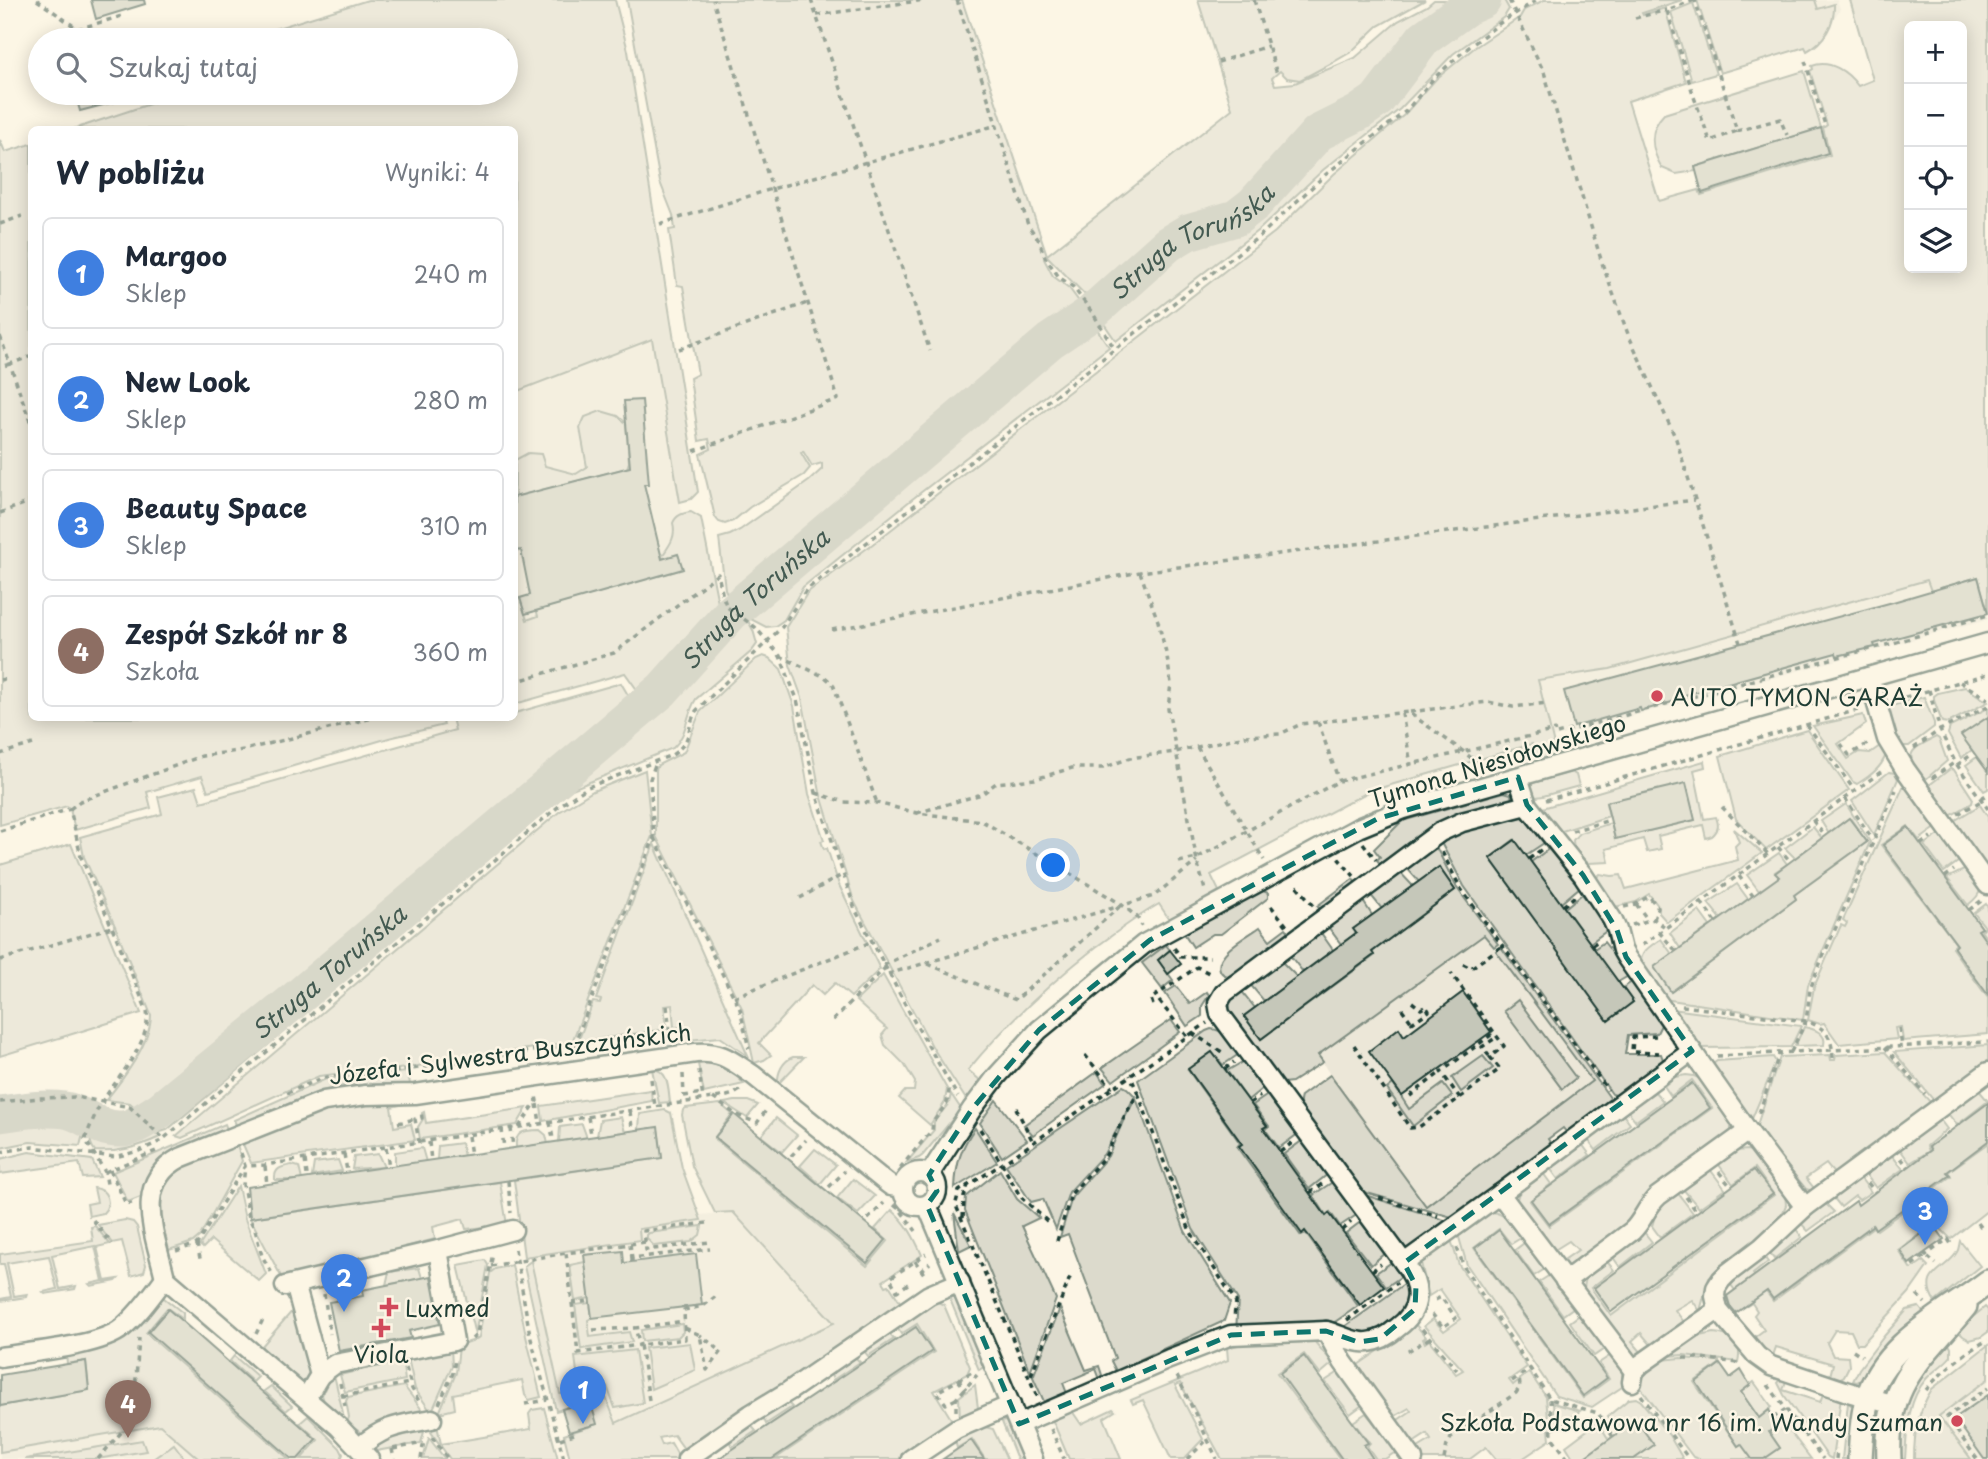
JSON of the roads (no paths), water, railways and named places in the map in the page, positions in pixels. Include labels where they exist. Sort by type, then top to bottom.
[{"type":"street","name":"Tymona Niesiołowskiego","points":[[929,1175],[969,1113],[997,1076],[1040,1030],[1156,937],[1377,819],[1404,809],[1988,643]]},
{"type":"street","points":[[1869,677],[1885,734],[1902,764],[1988,886]]},
{"type":"street","points":[[1518,777],[1527,805],[1583,875],[1617,930],[1626,957],[1748,1131],[1805,1207]]},
{"type":"street","points":[[1019,1424],[1231,1335],[1329,1331],[1358,1342],[1368,1342],[1392,1332],[1417,1308],[1416,1286],[1408,1268],[1220,1014],[1218,1003],[1224,993],[1434,836],[1462,822],[1527,805]]},
{"type":"street","points":[[1408,1268],[1455,1226],[1619,1106],[1690,1049]]},
{"type":"street","name":"Józefa i Sylwestra Buszczyńskich","points":[[165,1278],[151,1219],[151,1195],[157,1179],[170,1164],[191,1153],[324,1101],[366,1094],[418,1094],[694,1053],[724,1055],[753,1075],[893,1190]]},
{"type":"street","points":[[1894,1405],[1771,1366],[1757,1356],[1718,1310],[1715,1296],[1721,1280],[1805,1207],[1988,1072]]},
{"type":"street","points":[[1565,1281],[1632,1231],[1658,1196],[1748,1131]]},
{"type":"street","points":[[922,1172],[929,1175],[935,1181],[937,1191],[927,1205],[916,1206],[893,1190],[912,1174],[922,1172]]},
{"type":"street","points":[[1500,1194],[1633,1377],[1650,1357],[1718,1310]]},
{"type":"street","points":[[927,1205],[1033,1459]]},
{"type":"street","points":[[320,1375],[290,1285],[505,1232]]},
{"type":"street","points":[[306,1398],[320,1375],[335,1364],[454,1341],[438,1250]]},
{"type":"street","points":[[0,1357],[105,1338],[122,1328],[152,1297],[165,1278],[340,1427],[362,1455],[372,1436],[387,1428],[429,1424]]},
{"type":"street","points":[[687,1459],[929,1295],[960,1282]]},
{"type":"street","points":[[1860,1459],[1864,1414],[1878,1376],[1896,1352],[1927,1324],[1983,1286]]},
{"type":"street","points":[[1889,1459],[1890,1428],[1901,1385],[1913,1366],[1983,1286]]},
{"type":"street","points":[[1329,1331],[1343,1362],[1413,1459]]},
{"type":"street","points":[[911,1459],[956,1429],[1011,1405]]},
{"type":"waterway","name":"Struga Toruńska","points":[[0,1114],[57,1109],[75,1113],[109,1128],[125,1129],[160,1110],[296,999],[662,690],[731,613],[1050,341],[1090,314],[1168,244],[1188,232],[1236,218],[1254,204],[1318,133],[1377,100],[1424,38],[1467,7],[1483,0]]},
{"type":"place","name":"AUTO TYMON GARAŻ","points":[[1657,696]]},
{"type":"place","name":"Beauty Space","points":[[1925,1245]]},
{"type":"place","name":"Luxmed","points":[[389,1307]]},
{"type":"place","name":"New Look","points":[[344,1312]]},
{"type":"place","name":"Viola","points":[[381,1328]]},
{"type":"place","name":"Szkoła Podstawowa nr 16 im. Wandy Szuman","points":[[1957,1421]]},
{"type":"place","name":"Margoo","points":[[583,1424]]},
{"type":"place","name":"Zespół Szkół nr 8","points":[[128,1438]]}]
